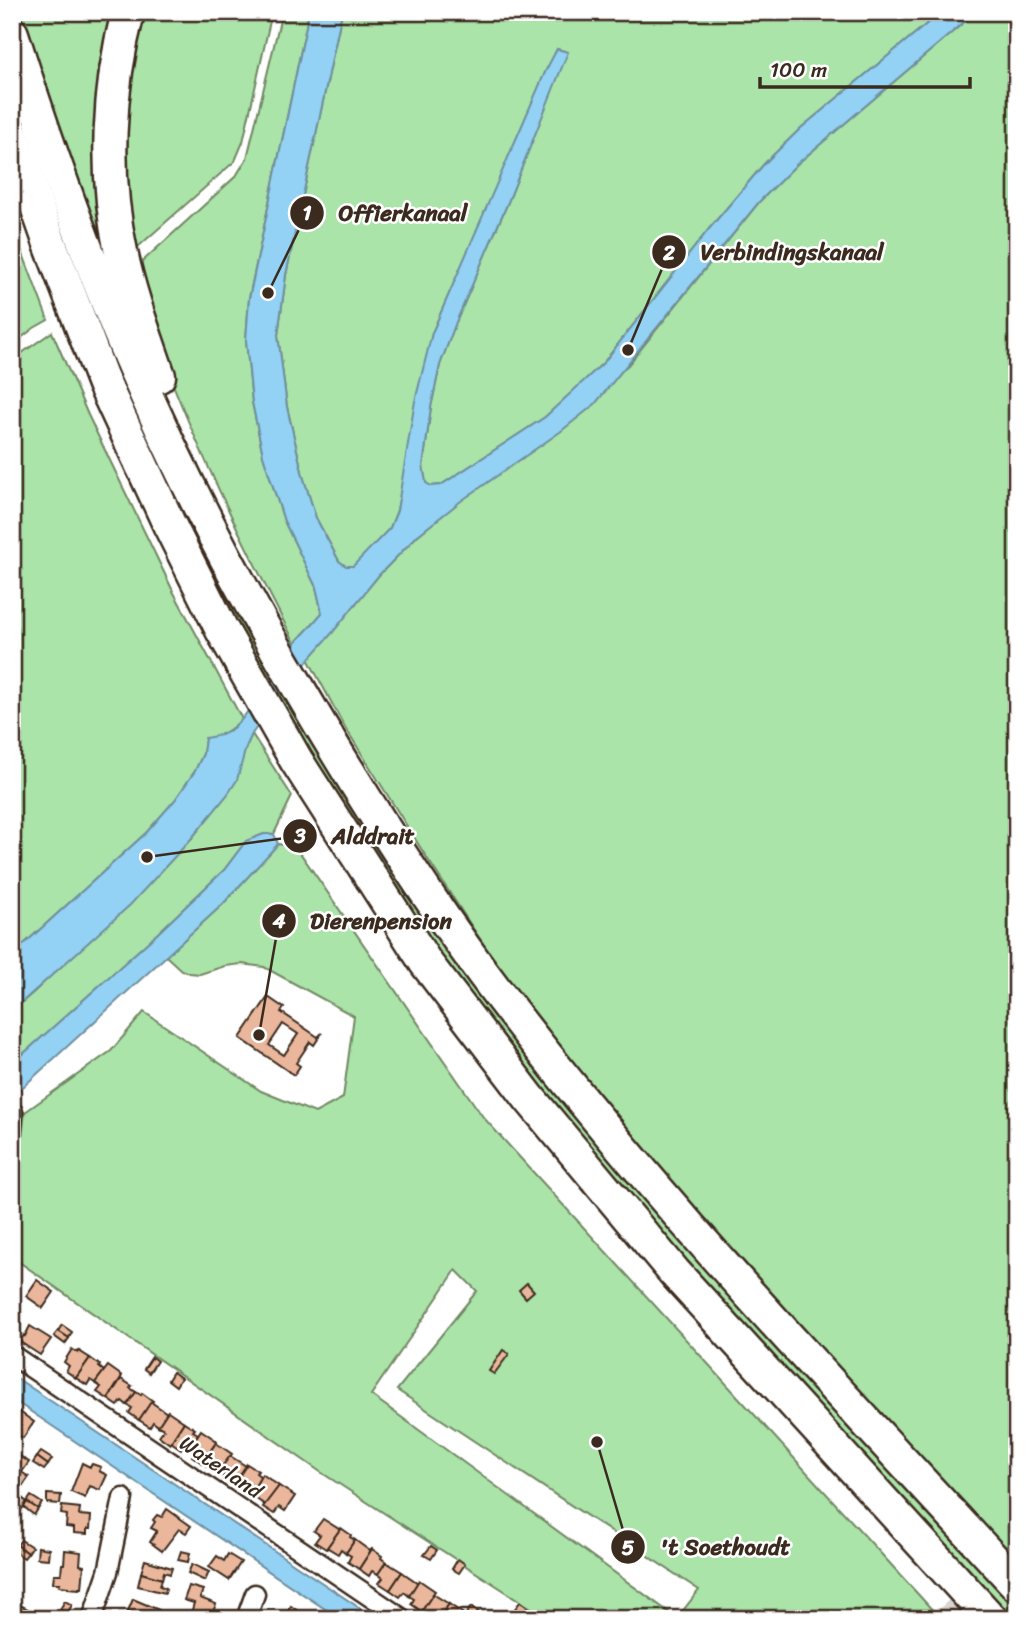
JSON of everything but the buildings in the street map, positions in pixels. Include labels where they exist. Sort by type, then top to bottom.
[{"type":"highway","points":[[128,12],[120,41],[113,88],[110,134],[113,209],[121,253],[160,379],[234,557],[249,601]]},
{"type":"highway","points":[[12,34],[59,173],[132,363],[195,497],[249,601],[356,785],[448,925],[590,1110],[718,1259],[1017,1585]]},
{"type":"highway","points":[[12,135],[104,384],[222,630],[296,760],[426,962],[530,1099],[675,1273],[991,1619]]},
{"type":"street","name":"Waterland","points":[[12,1355],[403,1619]]},
{"type":"street","points":[[92,1619],[108,1572],[123,1498]]},
{"type":"street","points":[[246,1619],[255,1594]]},
{"type":"green space","points":[[20,12],[117,12],[136,343],[46,103]]},
{"type":"green space","points":[[133,12],[272,12],[243,142],[235,161],[130,254],[118,89]]},
{"type":"green space","points":[[282,12],[309,12],[249,298],[246,340],[252,402],[263,455],[284,521],[316,587],[322,613],[295,643],[244,543],[197,441],[163,359],[133,270],[236,176],[247,158]]},
{"type":"green space","points":[[342,12],[941,12],[801,128],[764,164],[604,362],[580,385],[545,417],[441,485],[431,486],[426,483],[423,466],[440,365],[567,52],[557,49],[432,333],[397,510],[390,528],[354,566],[345,566],[339,561],[316,518],[303,476],[287,407],[278,335],[286,275]]},
{"type":"green space","points":[[976,12],[1017,12],[1017,1537],[1004,1549],[630,1138],[564,1060],[425,855],[343,724],[308,659],[379,575],[418,535],[628,365],[759,202],[797,164]]},
{"type":"green space","points":[[12,225],[48,320],[12,345]]},
{"type":"green space","points":[[52,332],[88,415],[173,591],[242,719],[225,732],[205,739],[203,754],[195,771],[175,800],[147,832],[12,955],[12,360]]},
{"type":"green space","points":[[204,559],[275,674],[262,690]]},
{"type":"green space","points":[[283,689],[447,948],[525,1055],[627,1175],[1017,1600],[1017,1619],[1004,1619],[658,1240],[433,956],[277,698]]},
{"type":"green space","points":[[252,734],[292,796],[274,834],[264,834],[246,841],[224,870],[158,933],[12,1064],[12,1011],[191,839],[236,780]]},
{"type":"green space","points":[[278,844],[296,847],[483,1117],[936,1614],[931,1619],[548,1619],[322,1473],[12,1257],[25,1112],[111,1051],[144,1012],[261,1091],[315,1113],[343,1098],[354,1016],[264,967],[242,964],[200,974],[189,973],[181,970],[166,956],[222,905]],"holes":[[[456,1270],[477,1291],[397,1390],[699,1590],[677,1618],[371,1395]]]},
{"type":"water","points":[[309,12],[342,12],[286,275],[278,335],[287,407],[316,518],[339,561],[346,566],[353,566],[390,528],[397,511],[415,401],[432,333],[557,49],[568,52],[440,365],[423,466],[426,483],[431,486],[441,485],[545,417],[604,362],[709,229],[764,164],[801,128],[941,12],[976,12],[797,164],[759,202],[595,404],[418,535],[379,575],[283,689],[252,734],[237,780],[191,839],[130,905],[12,1011],[12,955],[147,832],[175,800],[195,771],[203,754],[205,738],[221,735],[242,719],[295,643],[322,613],[316,587],[284,521],[263,455],[252,402],[246,340],[249,299]]},
{"type":"water","points":[[264,834],[274,834],[278,844],[222,905],[12,1097],[12,1064],[158,933],[224,870],[246,841]]},
{"type":"water","points":[[12,1375],[376,1619],[340,1619],[12,1399]]},
{"type":"tunnel","points":[[944,1619],[1017,1551]]},
{"type":"place","name":"Offierkanaal","points":[[268,293]]},
{"type":"place","name":"Verbindingskanaal","points":[[628,350]]},
{"type":"place","name":"Alddrait","points":[[147,857]]},
{"type":"place","name":"Dierenpension","points":[[259,1035]]},
{"type":"place","name":"'t Soethoudt","points":[[597,1442]]}]
